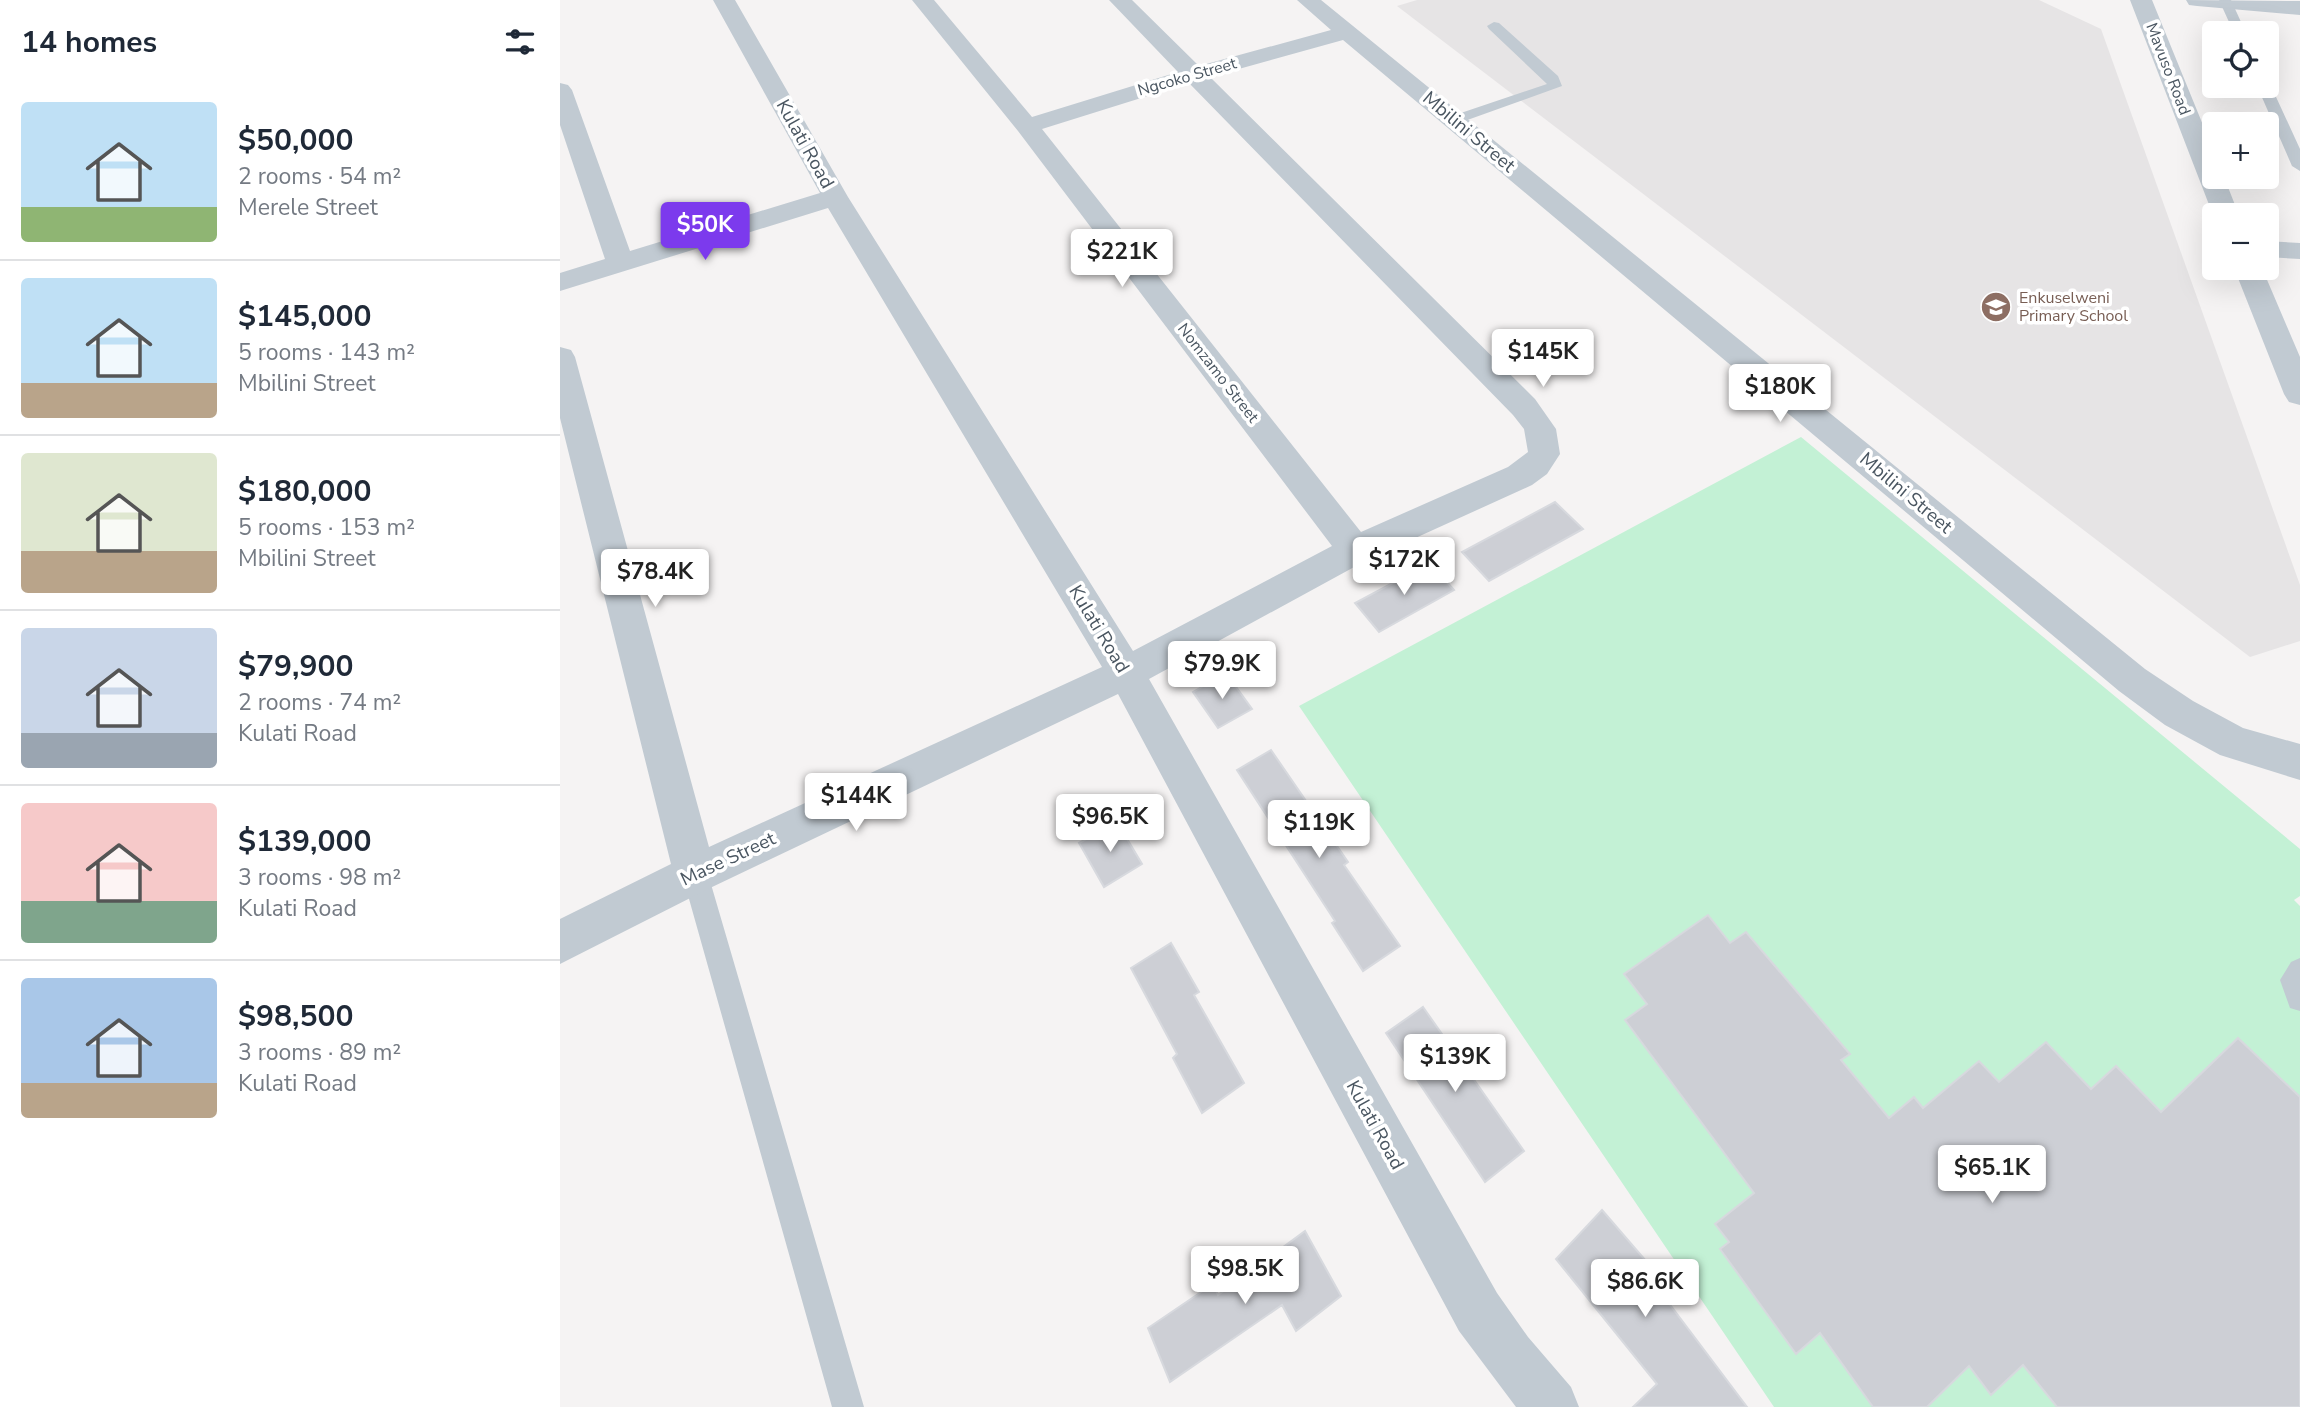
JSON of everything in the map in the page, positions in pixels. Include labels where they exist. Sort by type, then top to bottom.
[{"type":"street","name":"Kulati Road","points":[[724,0],[835,197],[1126,673],[1478,1312],[1551,1407]]},
{"type":"street","name":"Nomzamo Street","points":[[923,0],[1027,126],[1355,550]]},
{"type":"street","points":[[1120,0],[1195,74]]},
{"type":"street","name":"Mbilini Street","points":[[1308,0],[2132,680],[2179,713],[2234,743],[2300,762]]},
{"type":"street","name":"Mavuso Road","points":[[2141,0],[2221,203]]},
{"type":"street","points":[[2197,0],[2300,8]]},
{"type":"street","name":"Ngcoko Street","points":[[1027,126],[1195,74],[1348,33]]},
{"type":"street","name":"Mase Street","points":[[560,942],[695,874],[1126,673],[1355,550],[1520,476],[1535,466],[1544,454],[1542,433],[1535,419],[1524,407],[1195,74]]},
{"type":"street","points":[[560,90],[620,262]]},
{"type":"street","points":[[560,282],[835,197]]},
{"type":"street","points":[[2279,250],[2300,251]]},
{"type":"street","points":[[2253,280],[2300,394]]},
{"type":"street","points":[[560,357],[695,874]]},
{"type":"lane","points":[[2225,1],[2234,21]]},
{"type":"lane","points":[[1454,120],[1555,86],[1553,79],[1494,26]]},
{"type":"lane","points":[[2269,98],[2300,166]]},
{"type":"lane","points":[[695,874],[848,1407]]},
{"type":"lane","points":[[2300,971],[2293,980],[2300,998]]},
{"type":"shaded area","name":"Enkuselweni Primary School","points":[[1417,0],[2039,0],[2101,29],[2300,585],[2300,641],[2250,657],[1397,6]]},
{"type":"green space","points":[[1801,437],[2300,849],[2300,896],[2294,900],[2300,906],[2300,1407],[1774,1407],[1299,706]]},
{"type":"building","points":[[1555,502],[1583,529],[1489,581],[1462,552]]},
{"type":"building","points":[[1430,563],[1454,590],[1379,632],[1355,603]]},
{"type":"building","points":[[1226,673],[1252,709],[1218,728],[1193,692]]},
{"type":"building","points":[[1271,750],[1348,862],[1344,865],[1400,946],[1363,971],[1332,923],[1335,921],[1237,770]]},
{"type":"building","points":[[1117,822],[1142,864],[1104,887],[1079,843]]},
{"type":"building","points":[[1708,915],[1730,943],[1746,932],[1850,1054],[1841,1060],[1889,1118],[1914,1097],[1923,1108],[1979,1061],[1999,1082],[2046,1042],[2091,1089],[2116,1066],[2161,1112],[2238,1038],[2300,1097],[2300,1407],[2057,1407],[2023,1365],[1991,1395],[1969,1366],[1927,1407],[1873,1407],[1820,1333],[1796,1354],[1720,1249],[1729,1242],[1715,1224],[1754,1193],[1625,1020],[1647,1004],[1624,974]]},
{"type":"building","points":[[1171,943],[1199,992],[1194,995],[1244,1083],[1202,1113],[1173,1058],[1177,1054],[1131,968]]},
{"type":"building","points":[[1423,1007],[1524,1151],[1485,1182],[1386,1033]]},
{"type":"building","points":[[1602,1210],[1665,1283],[1659,1290],[1747,1407],[1633,1407],[1657,1384],[1556,1259]]},
{"type":"building","points":[[1305,1231],[1341,1296],[1296,1331],[1282,1305],[1170,1382],[1148,1328],[1213,1284],[1218,1295]]},
{"type":"place","name":"Enkuselweni Primary School","points":[[1996,307]]}]
